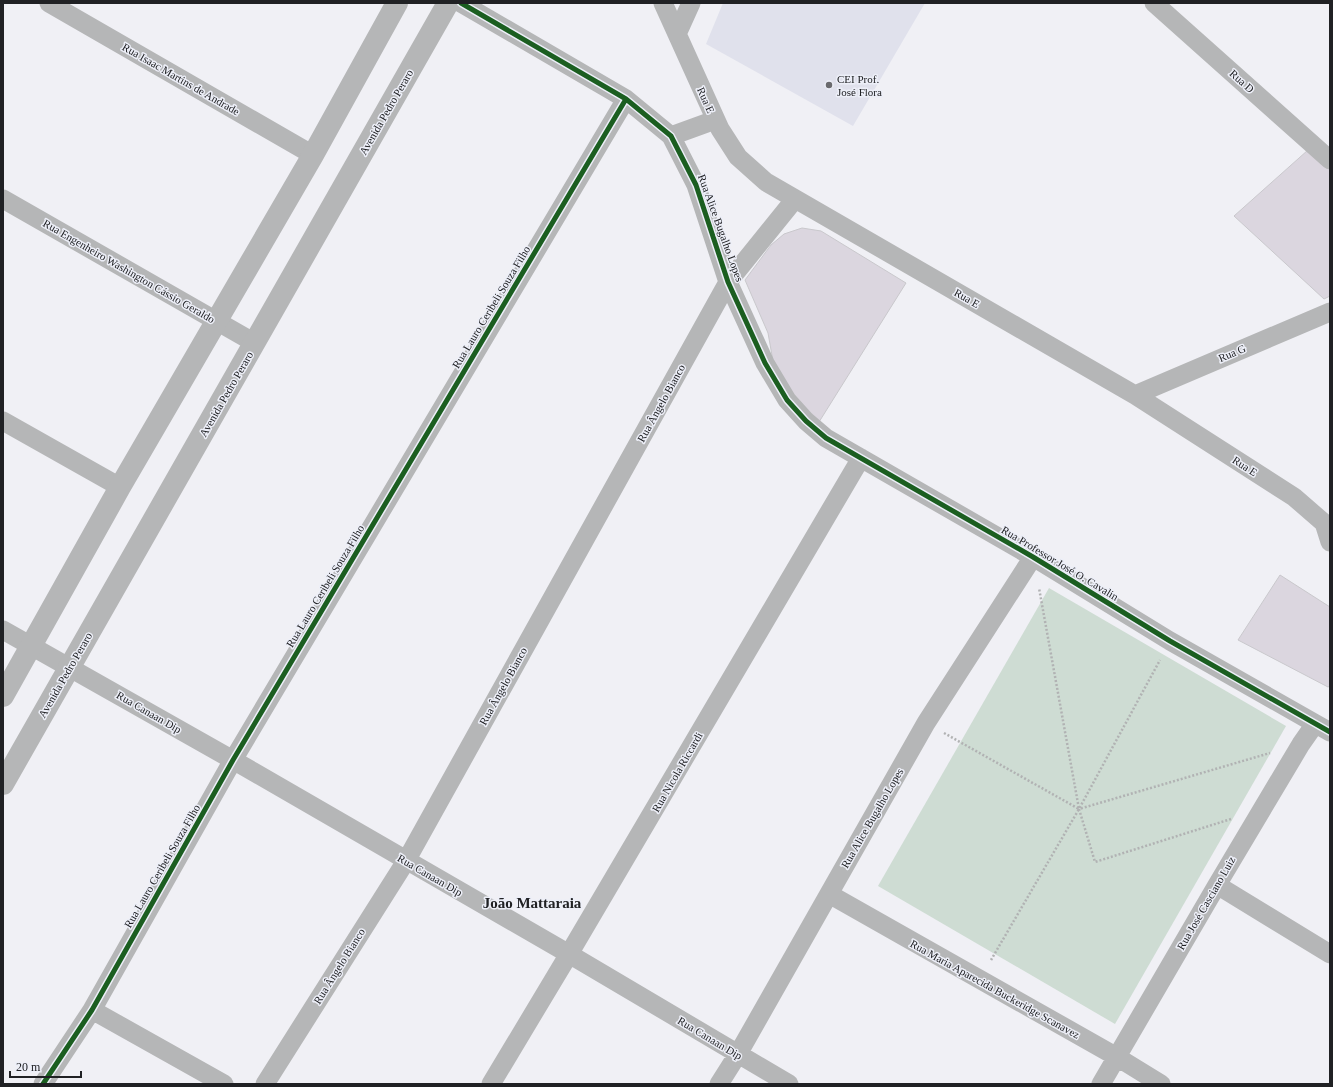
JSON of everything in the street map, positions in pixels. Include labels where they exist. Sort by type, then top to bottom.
[{"type":"street","name":"Rua Isaac Martins de Andrade","points":[[49,3],[313,155]]},
{"type":"street","points":[[3,696],[120,487],[218,322],[313,155],[397,3]]},
{"type":"street","name":"Avenida Pedro Peraro","points":[[3,784],[448,3]]},
{"type":"street","name":"Rua Alice Bugalho Lopes","points":[[461,3],[626,99],[671,136],[696,185],[728,282],[766,363],[787,400]]},
{"type":"street","name":"Rua E","points":[[663,3],[720,130],[738,157],[766,182],[1135,395],[1294,497],[1327,521],[1330,542]]},
{"type":"street","points":[[677,34],[692,3]]},
{"type":"street","name":"Rua D","points":[[1154,3],[1330,160]]},
{"type":"street","name":"Rua Lauro Ceribeli Souza Filho","points":[[44,1084],[92,1010],[233,760],[626,99]]},
{"type":"street","points":[[671,136],[715,120]]},
{"type":"street","name":"Rua Engenheiro Washington Cássio Geraldo","points":[[3,199],[255,343]]},
{"type":"street","name":"Rua Ângelo Bianco","points":[[265,1084],[406,861],[728,282],[795,199]]},
{"type":"street","name":"Rua G","points":[[1135,395],[1330,312]]},
{"type":"street","name":"Rua Professor José O. Cavalin","points":[[787,400],[806,421],[826,438],[1033,557],[1170,641],[1325,725]]},
{"type":"street","points":[[3,421],[120,487]]},
{"type":"street","name":"Rua Nicola Riccardi","points":[[491,1084],[861,458]]},
{"type":"street","name":"Rua Alice Bugalho Lopes","points":[[719,1084],[738,1054],[926,723],[1033,557]]},
{"type":"street","name":"Rua Canaan Dip","points":[[3,630],[233,760],[569,954],[789,1084]]},
{"type":"street","name":"Rua José Casciano Luiz","points":[[1101,1084],[1301,744],[1325,725]]},
{"type":"street","points":[[1217,885],[1330,954]]},
{"type":"street","name":"Rua Maria Aparecida Buckeridge Scanavez","points":[[829,894],[1117,1057],[1161,1084]]},
{"type":"street","points":[[92,1010],[224,1084]]},
{"type":"path","points":[[1033,557],[1079,809],[1095,862],[1262,808]]},
{"type":"path","points":[[980,980],[1079,809],[1170,641]]},
{"type":"path","points":[[926,723],[1079,809],[1301,744]]},
{"type":"shaded area","name":"CEI Prof. José Flora","points":[[723,3],[925,3],[853,126],[706,44]]},
{"type":"shaded area","points":[[1049,588],[1286,726],[1115,1024],[878,886]]},
{"type":"building","points":[[1308,150],[1330,169],[1330,296],[1324,299],[1234,216]]},
{"type":"building","points":[[802,228],[821,231],[906,283],[819,422],[795,400],[773,361],[768,333],[745,280],[771,245],[784,234]]},
{"type":"building","points":[[1280,575],[1330,607],[1330,686],[1328,687],[1238,640]]},
{"type":"cycle path","points":[[461,3],[626,99],[671,136],[696,185],[728,282],[765,363],[787,400],[806,421],[826,438],[1033,557],[1170,641],[1330,732]]},
{"type":"cycle path","points":[[43,1084],[92,1010],[233,760],[626,99]]},
{"type":"place","name":"CEI Prof. José Flora","points":[[829,85]]},
{"type":"district","name":"João Mattaraia","points":[[532,903]]}]
